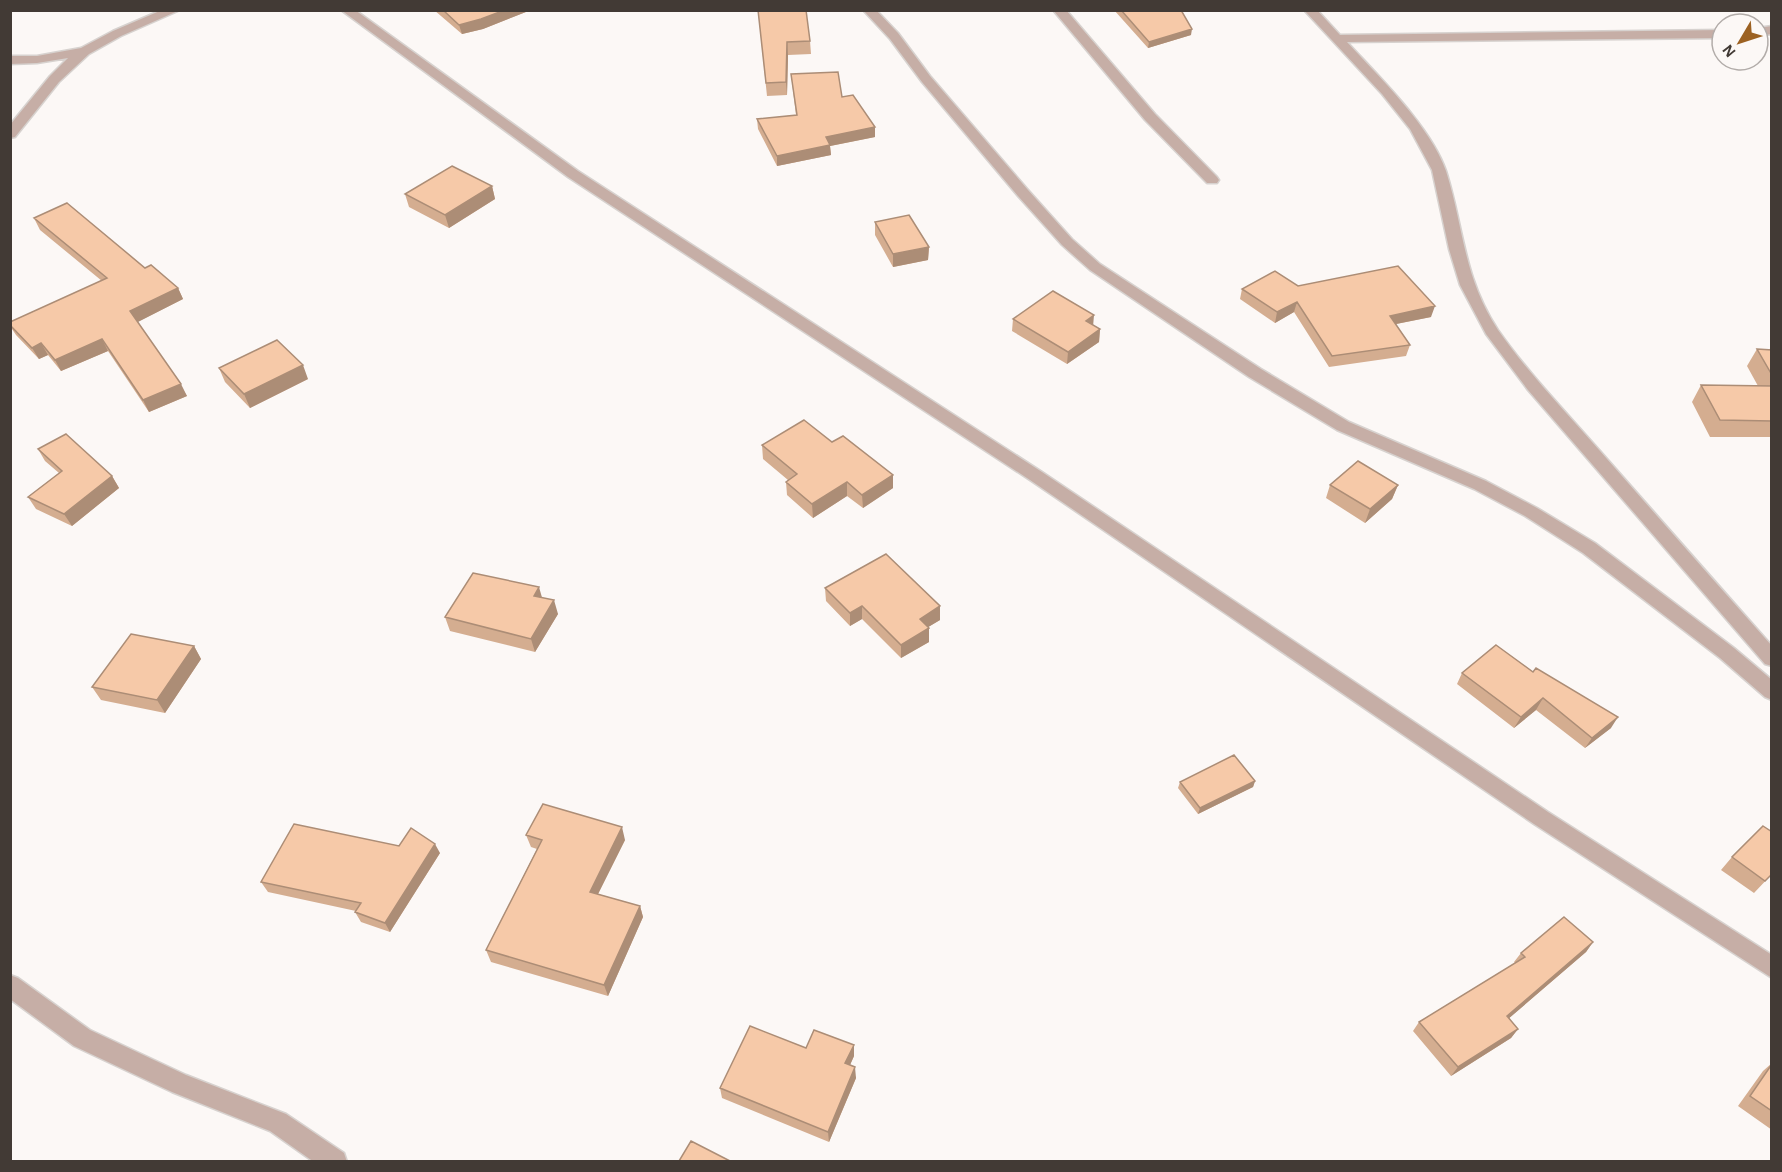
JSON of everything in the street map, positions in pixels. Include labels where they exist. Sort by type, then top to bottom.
[{"type":"street","points":[[10,134],[64,68],[86,50],[131,27],[174,10]]},
{"type":"street","points":[[347,10],[573,174],[1045,482],[1540,819],[1772,968]]},
{"type":"street","points":[[869,10],[894,36],[926,79],[1023,193],[1067,242],[1095,267],[1218,350],[1343,426],[1480,485],[1531,512],[1569,536],[1727,653],[1772,692]]},
{"type":"street","points":[[1059,10],[1150,117],[1212,180]]},
{"type":"street","points":[[1310,10],[1386,91],[1416,128],[1438,170],[1456,249],[1467,285],[1491,331],[1534,386],[1772,659]]},
{"type":"street","points":[[1337,39],[1710,34]]},
{"type":"street","points":[[10,60],[26,62],[86,50]]},
{"type":"street","points":[[10,985],[82,1038],[180,1084],[278,1122],[335,1161]]},
{"type":"building","points":[[443,10],[505,10],[459,25]]},
{"type":"building","points":[[758,10],[806,10],[810,41],[787,42],[786,82],[766,83]]},
{"type":"building","points":[[1121,10],[1181,10],[1192,29],[1149,42]]},
{"type":"building","points":[[838,72],[842,97],[853,95],[875,127],[826,137],[830,145],[777,156],[757,119],[797,115],[791,74]]},
{"type":"building","points":[[452,166],[492,186],[445,215],[405,194]]},
{"type":"building","points":[[67,203],[145,268],[151,265],[178,288],[130,311],[181,384],[143,400],[102,339],[55,360],[41,343],[32,348],[10,325],[10,322],[107,278],[34,218]]},
{"type":"building","points":[[909,215],[929,247],[893,254],[875,222]]},
{"type":"building","points":[[1398,266],[1435,306],[1390,316],[1410,345],[1332,356],[1297,302],[1277,312],[1242,289],[1275,271],[1298,286]]},
{"type":"building","points":[[1053,291],[1094,315],[1086,321],[1100,329],[1068,352],[1013,319]]},
{"type":"building","points":[[277,340],[303,365],[244,394],[219,368]]},
{"type":"building","points":[[1757,349],[1772,350],[1772,375]]},
{"type":"building","points":[[1701,385],[1772,386],[1772,421],[1720,420]]},
{"type":"building","points":[[804,420],[832,442],[843,436],[893,475],[862,495],[847,482],[812,504],[786,482],[797,474],[762,445]]},
{"type":"building","points":[[66,434],[112,476],[64,514],[28,497],[62,471],[38,449]]},
{"type":"building","points":[[1358,461],[1398,485],[1370,509],[1330,485]]},
{"type":"building","points":[[886,554],[940,606],[920,619],[929,628],[901,645],[862,606],[850,613],[825,588]]},
{"type":"building","points":[[473,573],[539,587],[534,596],[554,600],[531,639],[445,617]]},
{"type":"building","points":[[131,634],[194,646],[157,700],[92,687]]},
{"type":"building","points":[[1496,645],[1533,672],[1536,668],[1618,717],[1592,738],[1543,698],[1521,717],[1462,673]]},
{"type":"building","points":[[1234,755],[1255,781],[1200,808],[1180,782]]},
{"type":"building","points":[[543,804],[622,827],[590,892],[640,906],[604,985],[486,950],[542,840],[526,835]]},
{"type":"building","points":[[294,824],[399,846],[411,828],[435,844],[385,923],[355,912],[361,903],[261,882]]},
{"type":"building","points":[[1763,826],[1772,832],[1772,874],[1765,881],[1732,857]]},
{"type":"building","points":[[1564,917],[1593,942],[1507,1016],[1518,1029],[1458,1067],[1419,1022],[1525,957],[1521,953]]},
{"type":"building","points":[[750,1026],[806,1048],[814,1030],[854,1045],[845,1063],[855,1067],[828,1132],[720,1088]]},
{"type":"building","points":[[1772,1064],[1772,1111],[1750,1096]]},
{"type":"building","points":[[691,1141],[730,1161],[679,1161]]}]
